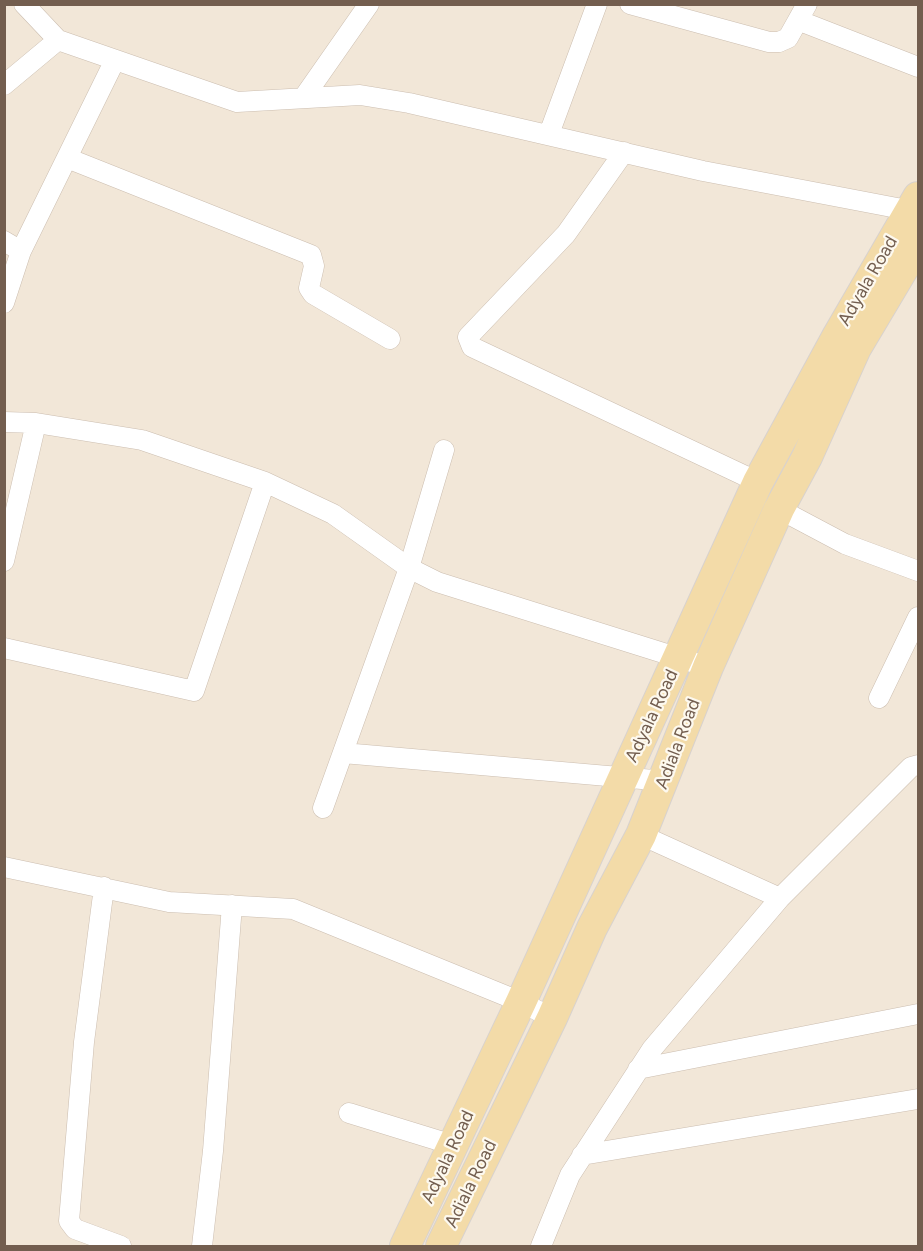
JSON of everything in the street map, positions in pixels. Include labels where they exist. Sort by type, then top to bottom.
[{"type":"main road","name":"Adyala Road","points":[[405,1246],[521,1002],[758,482],[915,207]]},
{"type":"main road","name":"Adiala Road","points":[[441,1246],[552,1018],[592,928],[641,835],[665,781],[708,667],[779,509],[807,457],[856,348],[918,244]]},
{"type":"street","points":[[549,134],[597,4]]},
{"type":"street","points":[[630,4],[769,42],[788,38],[803,13],[918,67]]},
{"type":"street","points":[[29,6],[58,40],[237,102],[360,95],[409,103],[549,134],[703,171],[915,207]]},
{"type":"street","points":[[304,97],[361,8]]},
{"type":"street","points":[[4,85],[58,40]]},
{"type":"street","points":[[4,303],[13,246],[67,158],[115,60]]},
{"type":"street","points":[[624,152],[566,234],[468,338],[472,347],[758,482]]},
{"type":"street","points":[[67,158],[311,255],[314,266],[309,288],[313,294],[390,339]]},
{"type":"street","points":[[4,422],[36,423],[142,440],[265,482],[333,514],[409,568],[437,582],[708,667]]},
{"type":"street","points":[[4,561],[36,423]]},
{"type":"street","points":[[323,808],[409,568],[444,450]]},
{"type":"street","points":[[4,648],[194,691],[265,482]]},
{"type":"street","points":[[779,509],[845,544],[918,571]]},
{"type":"street","points":[[879,698],[918,616]]},
{"type":"street","points":[[343,753],[665,781]]},
{"type":"street","points":[[541,1246],[570,1174],[652,1049],[780,898],[911,766],[918,765]]},
{"type":"street","points":[[641,835],[780,898]]},
{"type":"street","points":[[4,867],[169,902],[293,909],[521,1002],[552,1018]]},
{"type":"street","points":[[104,887],[84,1042],[68,1214],[69,1221],[75,1229],[121,1246]]},
{"type":"street","points":[[202,1246],[213,1151],[232,904]]},
{"type":"street","points":[[638,1069],[918,1014]]},
{"type":"street","points":[[582,1155],[918,1099]]},
{"type":"street","points":[[349,1113],[453,1145]]},
{"type":"shaded area","points":[[5,5],[918,5],[918,1246],[5,1246]]}]
